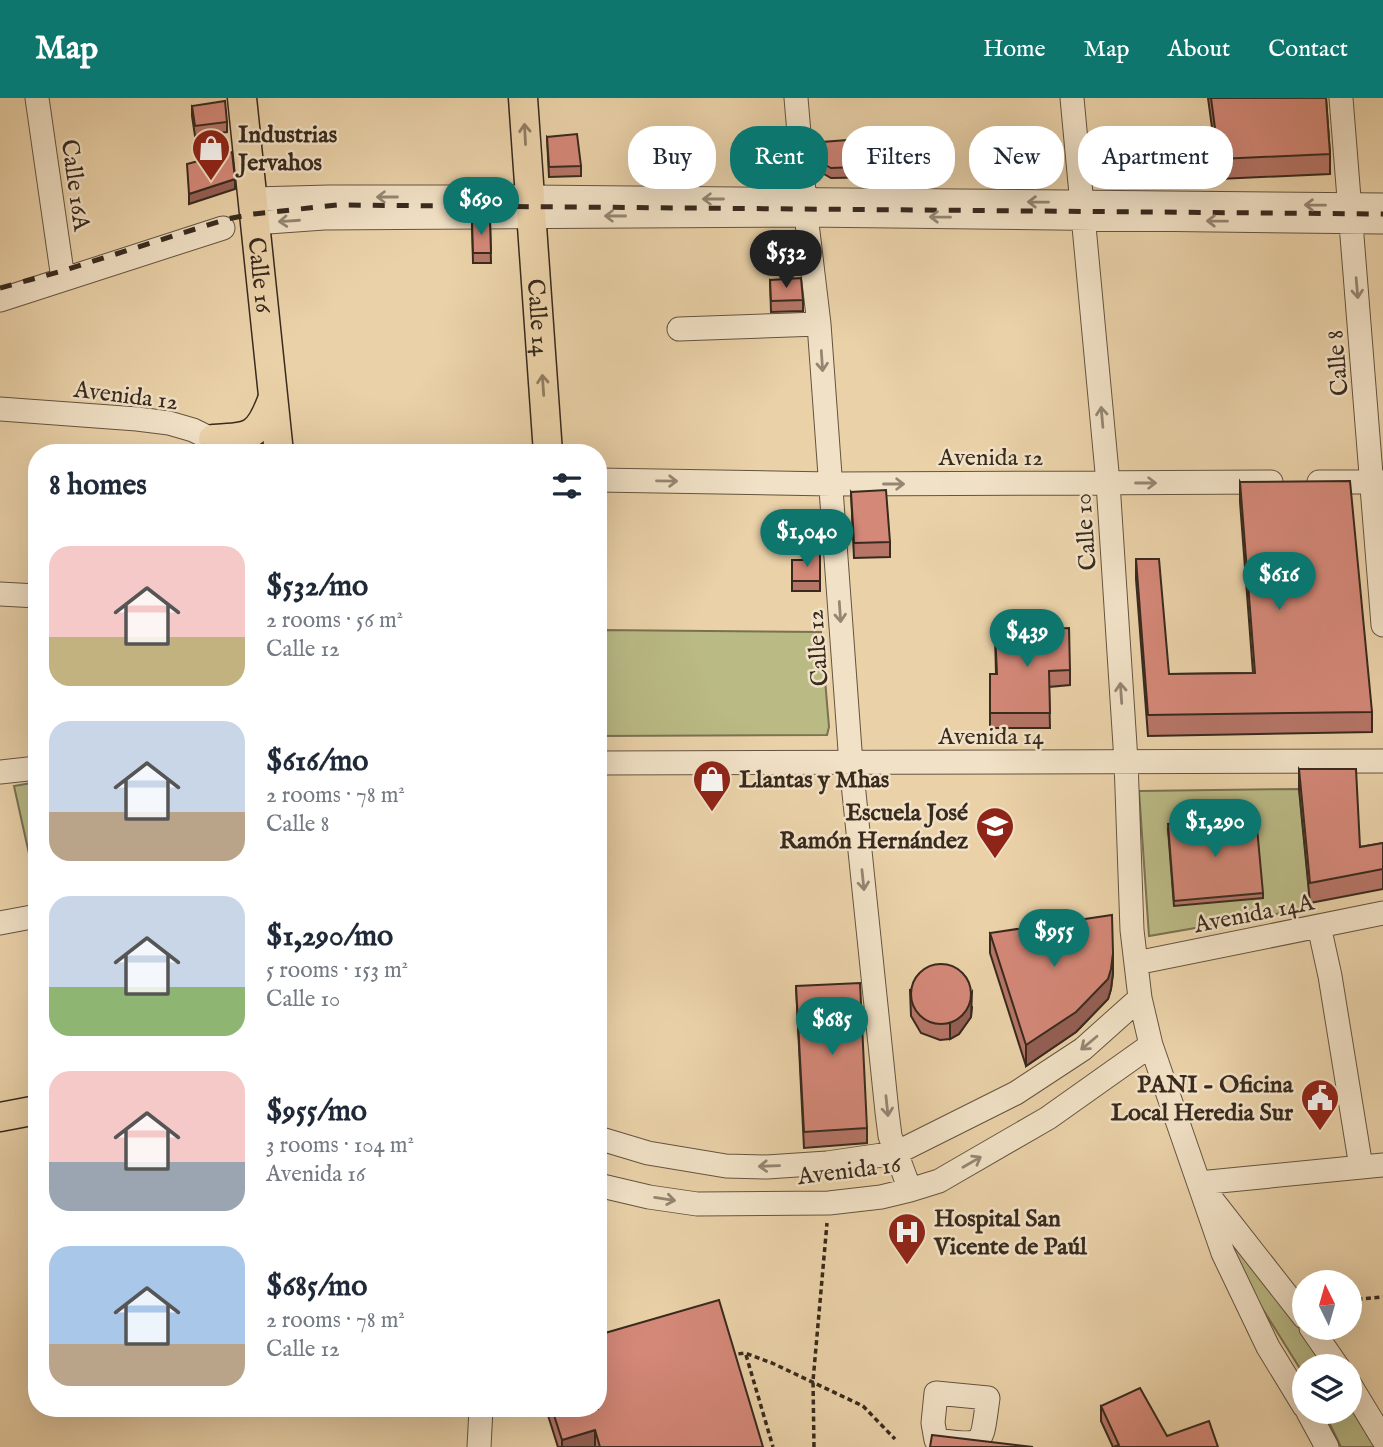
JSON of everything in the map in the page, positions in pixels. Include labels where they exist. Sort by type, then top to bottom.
[{"type":"main road","name":"Calle 16","points":[[242,98],[278,444]]},
{"type":"main road","name":"Calle 14","points":[[523,98],[547,444]]},
{"type":"main road","points":[[213,439],[237,438],[258,429],[272,400]]},
{"type":"main road","points":[[0,1116],[28,1111]]},
{"type":"street","name":"Calle 16A","points":[[37,98],[63,279]]},
{"type":"street","name":"Calle 12","points":[[796,98],[819,324],[851,764],[887,1112],[890,1136],[910,1190]]},
{"type":"street","name":"Calle 10","points":[[1072,98],[1108,483],[1126,761],[1132,930],[1140,998],[1151,1045],[1223,1253],[1268,1347],[1292,1386]]},
{"type":"street","name":"Calle 8","points":[[1341,98],[1378,482],[1383,625]]},
{"type":"street","points":[[1351,214],[1383,205]]},
{"type":"street","points":[[253,211],[324,218],[531,206],[805,207],[1351,214],[1383,222]]},
{"type":"street","points":[[0,300],[223,228]]},
{"type":"street","points":[[679,329],[819,324]]},
{"type":"street","name":"Avenida 12","points":[[0,409],[169,423],[193,430],[223,444]]},
{"type":"street","name":"Avenida 12","points":[[607,480],[831,484],[1378,482]]},
{"type":"street","points":[[0,594],[28,596]]},
{"type":"street","name":"Avenida 14","points":[[607,763],[1383,761]]},
{"type":"street","points":[[0,772],[28,769]]},
{"type":"street","name":"Avenida 14A","points":[[1136,963],[1383,913]]},
{"type":"street","points":[[0,923],[28,918]]},
{"type":"street","points":[[1199,1183],[1372,1166],[1319,926]]},
{"type":"street","name":"Avenida 16","points":[[607,1141],[648,1153],[726,1166],[767,1167],[827,1163],[896,1153],[1016,1093],[1083,1049],[1140,998]]},
{"type":"street","name":"Avenida 16","points":[[607,1187],[697,1204],[829,1203],[881,1197],[910,1190],[939,1181],[1048,1118],[1151,1045]]},
{"type":"street","points":[[1199,1183],[1292,1302]]},
{"type":"street","points":[[936,1393],[988,1398],[983,1434],[978,1441],[970,1444],[936,1440],[933,1423],[936,1393]]},
{"type":"street","points":[[1362,1405],[1383,1440]]},
{"type":"street","points":[[479,1447],[481,1417]]},
{"type":"street","points":[[1315,1424],[1327,1447]]},
{"type":"path","points":[[814,1447],[813,1381],[829,1203]]},
{"type":"path","points":[[1362,1299],[1383,1297]]},
{"type":"path","points":[[745,1353],[772,1447]]},
{"type":"path","points":[[729,1355],[745,1353],[813,1381],[863,1406],[895,1439]]},
{"type":"green space","points":[[607,630],[821,632],[829,727],[827,735],[607,736]]},
{"type":"green space","points":[[28,784],[28,849],[14,786]]},
{"type":"green space","points":[[1299,789],[1311,908],[1149,936],[1139,791]]},
{"type":"green space","points":[[1219,1223],[1292,1315],[1292,1340],[1312,1340],[1323,1354],[1292,1356],[1247,1284]]},
{"type":"green space","points":[[1362,1412],[1383,1447],[1341,1447],[1330,1424],[1362,1424]]},
{"type":"building","points":[[1211,98],[1326,98],[1330,154],[1233,158],[1233,126],[1215,126]]},
{"type":"building","points":[[225,101],[227,122],[195,126],[192,106]]},
{"type":"building","points":[[577,134],[581,166],[549,167],[547,137]]},
{"type":"building","points":[[842,140],[842,168],[828,166],[828,142]]},
{"type":"building","name":"Industrias Jervahos","points":[[232,152],[235,179],[189,194],[187,164]]},
{"type":"building","points":[[472,221],[490,221],[491,253],[473,253]]},
{"type":"building","points":[[801,278],[803,300],[771,301],[770,280]]},
{"type":"building","points":[[1350,481],[1372,712],[1148,715],[1136,559],[1159,559],[1169,674],[1255,673],[1240,482]]},
{"type":"building","points":[[886,490],[890,542],[854,543],[851,492]]},
{"type":"building","points":[[803,554],[820,554],[820,581],[792,581],[792,560],[803,560]]},
{"type":"building","points":[[1069,628],[1070,670],[1049,671],[1050,713],[990,713],[990,674],[997,674],[995,632]]},
{"type":"building","points":[[1299,769],[1356,769],[1360,847],[1383,843],[1383,869],[1310,883]]},
{"type":"building","points":[[1256,817],[1263,893],[1174,901],[1168,824]]},
{"type":"building","points":[[1112,915],[1113,953],[1108,979],[1076,1012],[1026,1045],[990,933]]},
{"type":"building","points":[[941,964],[958,969],[966,977],[971,994],[966,1011],[958,1019],[941,1024],[924,1019],[916,1011],[911,994],[916,977],[924,969]]},
{"type":"building","points":[[860,983],[867,1128],[804,1132],[796,986]]},
{"type":"building","points":[[719,1300],[763,1447],[600,1447],[595,1430],[562,1440],[555,1417],[607,1417],[607,1332]]},
{"type":"building","points":[[1140,1388],[1167,1436],[1209,1421],[1218,1447],[1114,1447],[1119,1445],[1101,1406]]},
{"type":"building","points":[[932,1435],[1033,1447],[930,1447]]},
{"type":"railway","points":[[0,288],[227,219],[337,205],[1383,214]]},
{"type":"place","name":"Industrias Jervahos","points":[[211,182]]},
{"type":"place","name":"Llantas y Mhas","points":[[712,813]]},
{"type":"place","name":"Escuela José Ramón Hernández","points":[[995,860]]},
{"type":"place","name":"PANI - Oficina Local Heredia Sur","points":[[1320,1132]]},
{"type":"place","name":"Hospital San Vicente de Paúl","points":[[907,1266]]}]
